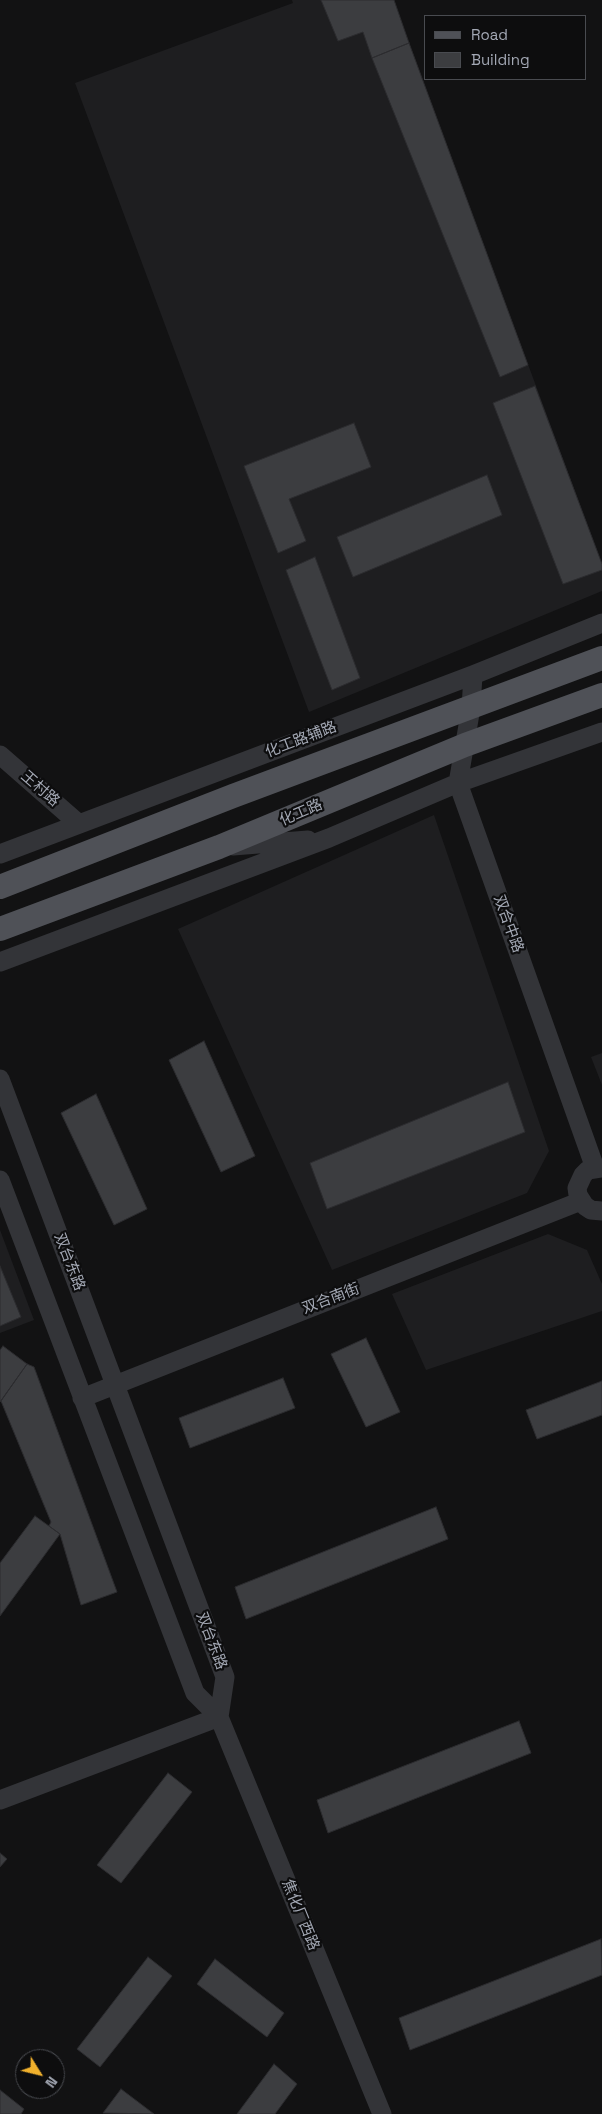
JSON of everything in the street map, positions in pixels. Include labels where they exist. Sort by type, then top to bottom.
[{"type":"main road","points":[[0,887],[232,796],[602,658]]},
{"type":"main road","name":"化工路","points":[[0,929],[219,847],[465,745],[602,695]]},
{"type":"street","name":"化工路辅路","points":[[0,854],[473,675],[602,623]]},
{"type":"street","points":[[458,783],[471,708],[473,675]]},
{"type":"street","points":[[0,962],[330,838],[458,783],[602,732]]},
{"type":"street","name":"王村路","points":[[0,755],[79,824]]},
{"type":"street","name":"双合中路","points":[[458,783],[598,1168]]},
{"type":"street","points":[[219,847],[330,838]]},
{"type":"street","name":"双台东路","points":[[0,1079],[225,1677],[219,1716]]},
{"type":"street","points":[[598,1168],[583,1175],[577,1188],[581,1201],[591,1210],[602,1211]]},
{"type":"street","points":[[0,1180],[195,1694],[219,1716],[0,1800]]},
{"type":"street","name":"双合南街","points":[[82,1398],[581,1201]]},
{"type":"street","name":"焦化厂西路","points":[[219,1716],[382,2114]]},
{"type":"shaded area","points":[[292,0],[393,0],[602,564],[602,591],[309,712],[75,83],[293,3]]},
{"type":"shaded area","points":[[434,815],[549,1151],[527,1193],[332,1270],[178,929]]},
{"type":"shaded area","points":[[602,1053],[602,1085],[591,1057]]},
{"type":"shaded area","points":[[0,1230],[34,1320],[0,1333]]},
{"type":"shaded area","points":[[548,1234],[587,1250],[602,1284],[602,1311],[426,1370],[392,1294]]},
{"type":"building","points":[[321,0],[394,0],[409,43],[372,58],[363,32],[338,41]]},
{"type":"building","points":[[409,43],[528,365],[500,377],[372,58]]},
{"type":"building","points":[[535,386],[602,564],[602,570],[563,584],[493,403]]},
{"type":"building","points":[[354,423],[371,467],[289,499],[306,541],[278,553],[244,466]]},
{"type":"building","points":[[487,475],[502,515],[353,577],[337,537]]},
{"type":"building","points":[[315,557],[360,678],[332,690],[286,570]]},
{"type":"building","points":[[204,1041],[255,1156],[221,1172],[169,1060]]},
{"type":"building","points":[[508,1082],[525,1132],[327,1209],[310,1163]]},
{"type":"building","points":[[96,1094],[147,1209],[114,1225],[61,1113]]},
{"type":"building","points":[[0,1266],[21,1317],[0,1326]]},
{"type":"building","points":[[366,1338],[400,1412],[366,1427],[331,1354]]},
{"type":"building","points":[[3,1346],[27,1364],[0,1402],[0,1350]]},
{"type":"building","points":[[27,1364],[34,1367],[117,1592],[81,1605],[60,1534],[49,1526],[51,1522],[1,1401]]},
{"type":"building","points":[[283,1378],[295,1408],[190,1448],[179,1418]]},
{"type":"building","points":[[602,1381],[602,1415],[537,1439],[526,1410]]},
{"type":"building","points":[[436,1507],[448,1539],[246,1619],[235,1587]]},
{"type":"building","points":[[35,1516],[60,1534],[0,1616],[0,1563]]},
{"type":"building","points":[[519,1721],[531,1753],[328,1833],[317,1800]]},
{"type":"building","points":[[168,1773],[192,1792],[121,1883],[97,1865]]},
{"type":"building","points":[[0,1853],[7,1859],[0,1867]]},
{"type":"building","points":[[601,1939],[602,1975],[410,2050],[399,2018]]},
{"type":"building","points":[[148,1957],[172,1976],[100,2067],[77,2049]]},
{"type":"building","points":[[215,1959],[284,2013],[267,2037],[197,1984]]},
{"type":"building","points":[[274,2064],[297,2084],[275,2114],[237,2114]]},
{"type":"building","points":[[121,2089],[154,2114],[103,2113]]},
{"type":"building","points":[[0,2090],[24,2109],[21,2114],[0,2114]]}]
